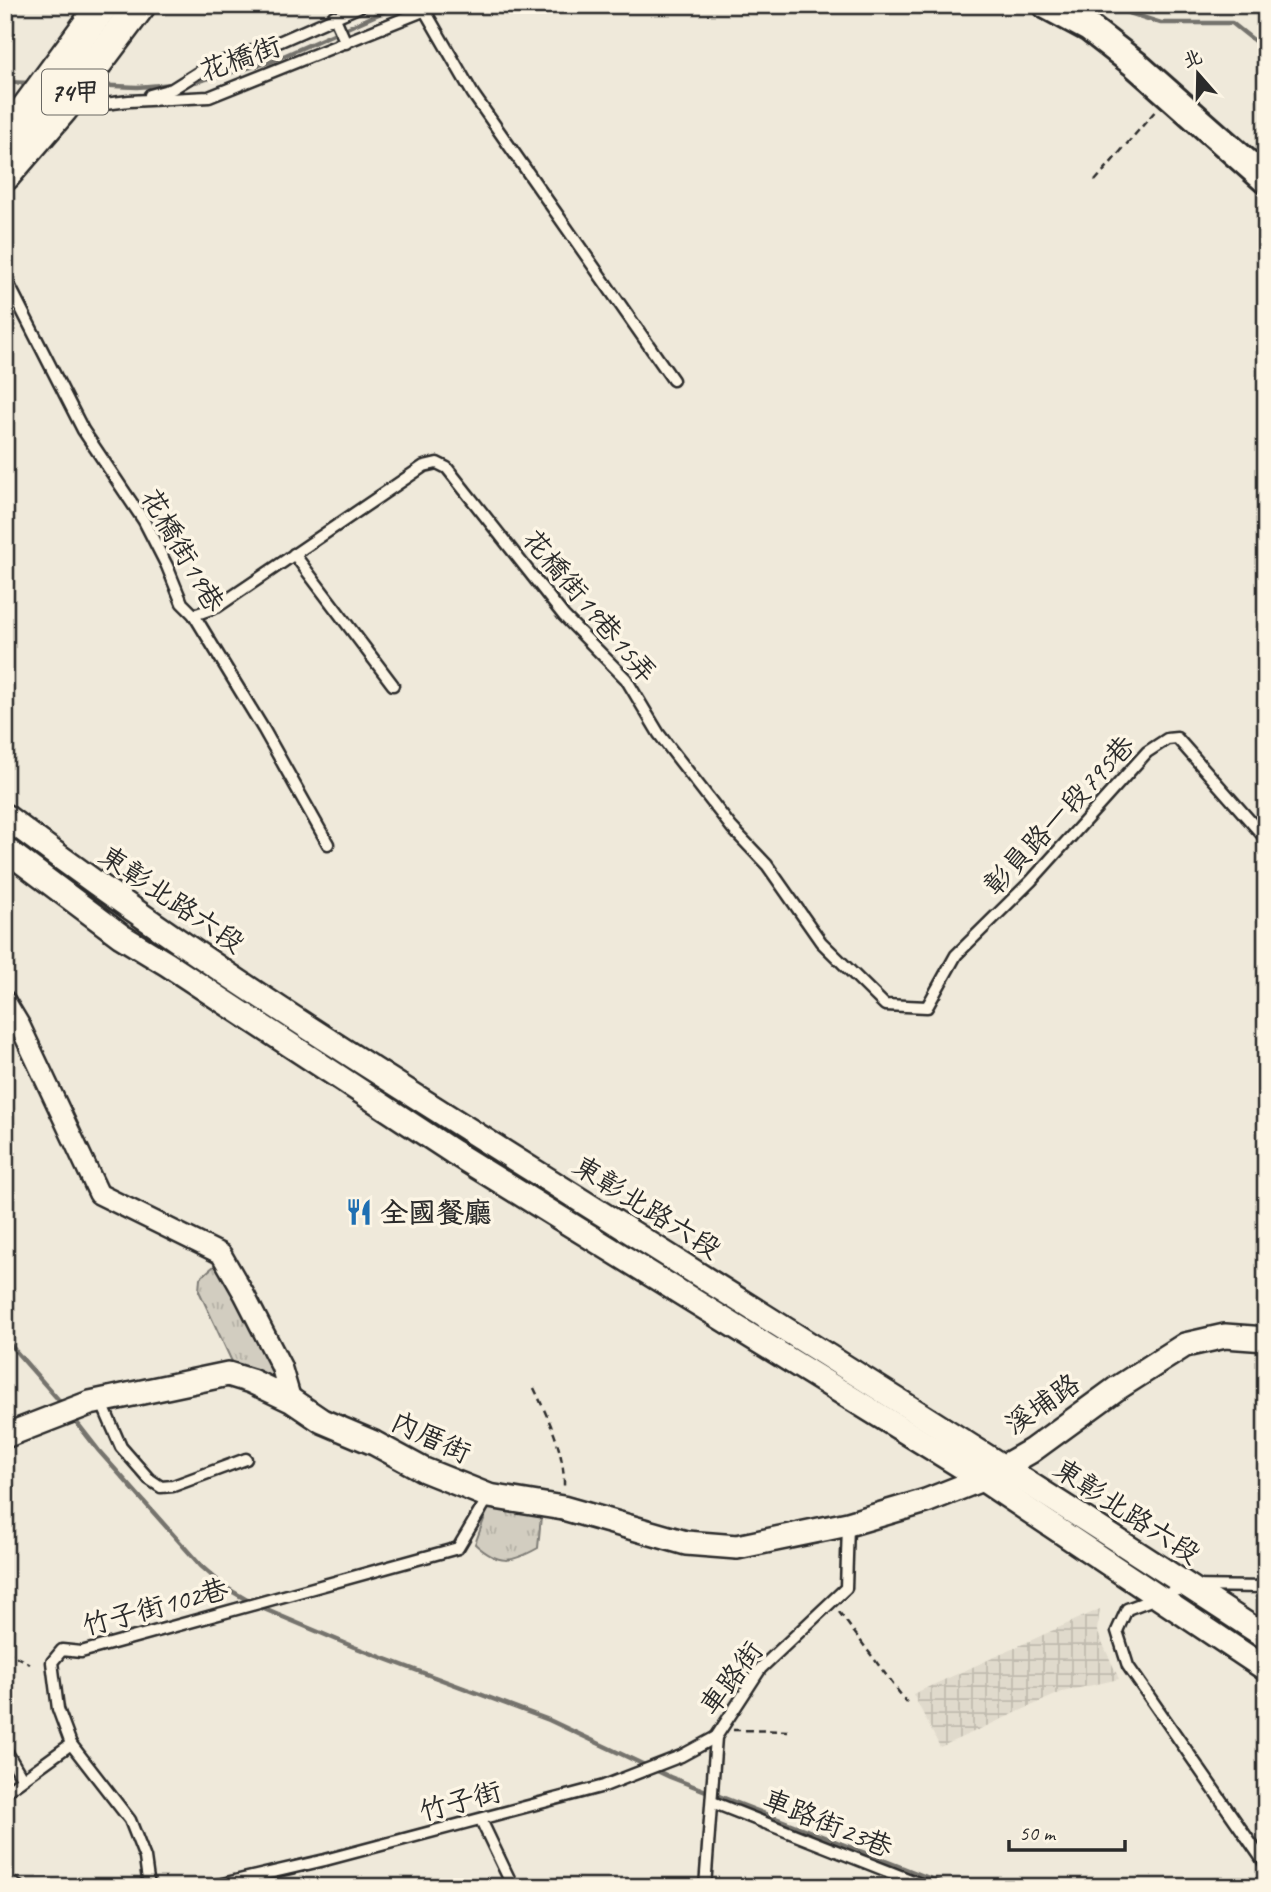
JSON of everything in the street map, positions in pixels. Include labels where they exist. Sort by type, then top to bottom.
[{"type":"main road","name":"74甲","points":[[5,174],[36,111],[103,5]]},
{"type":"main road","name":"74甲","points":[[5,138],[36,111],[140,5]]},
{"type":"main road","points":[[1046,5],[1089,28],[1266,180]]},
{"type":"street","name":"東彰北路六段","points":[[5,816],[145,919],[453,1120],[1003,1466],[1266,1637]]},
{"type":"street","name":"東彰北路六段","points":[[5,849],[121,936],[453,1152],[982,1479],[1156,1598],[1266,1669]]},
{"type":"street","points":[[5,1001],[20,1026],[99,1194],[220,1254],[281,1366],[291,1400]]},
{"type":"street","name":"溪埔路","points":[[848,1524],[926,1501],[982,1479],[1031,1451],[1116,1389],[1185,1345],[1224,1336],[1266,1339]]},
{"type":"street","name":"內厝街","points":[[5,1436],[101,1401],[228,1374],[251,1381],[291,1400],[322,1421],[374,1443],[424,1470],[489,1496],[564,1508],[686,1543],[737,1547],[848,1524]]},
{"type":"lane","points":[[129,101],[172,89],[207,66],[281,41],[363,5]]},
{"type":"lane","name":"花橋街","points":[[36,111],[129,101],[209,97],[438,5]]},
{"type":"lane","points":[[425,12],[473,94],[673,380]]},
{"type":"lane","points":[[334,16],[346,43]]},
{"type":"lane","name":"花橋街19巷","points":[[5,277],[83,430],[144,521],[182,603],[194,615],[264,730],[328,844]]},
{"type":"lane","name":"花橋街19巷15弄","points":[[194,615],[217,607],[424,466],[437,463],[447,468],[564,616],[626,680],[659,734],[732,828],[767,864],[821,942],[885,1005],[927,1007]]},
{"type":"lane","points":[[294,554],[393,685]]},
{"type":"lane","name":"彰員路一段795巷","points":[[927,1007],[956,955],[1031,881],[1147,752],[1167,739],[1177,738],[1266,839]]},
{"type":"lane","points":[[101,1401],[121,1447],[149,1479],[160,1487],[173,1486],[246,1459]]},
{"type":"lane","name":"竹子街102巷","points":[[149,1887],[145,1858],[130,1820],[71,1744],[58,1709],[52,1662],[62,1650],[81,1652],[458,1548],[489,1496]]},
{"type":"lane","name":"車路街","points":[[705,1887],[719,1732],[761,1668],[846,1588],[848,1524]]},
{"type":"lane","points":[[1266,1587],[1188,1586],[1127,1609],[1117,1631],[1128,1665],[1266,1865]]},
{"type":"lane","name":"竹子街","points":[[209,1887],[325,1860],[604,1786],[681,1756],[719,1732]]},
{"type":"lane","points":[[5,1792],[22,1777],[71,1744]]},
{"type":"lane","points":[[5,1749],[22,1777]]},
{"type":"lane","name":"車路街23巷","points":[[712,1802],[928,1887]]},
{"type":"lane","points":[[481,1820],[513,1887]]},
{"type":"lane","points":[[5,1880],[19,1887]]},
{"type":"path","points":[[1095,181],[1169,94]]},
{"type":"path","points":[[534,1388],[559,1447],[565,1474],[564,1508]]},
{"type":"path","points":[[830,1601],[907,1703]]},
{"type":"path","points":[[5,1651],[30,1664]]},
{"type":"path","points":[[719,1732],[793,1731]]},
{"type":"shaded area","points":[[1100,1609],[1097,1631],[1119,1679],[1062,1692],[940,1747],[913,1694]]},
{"type":"green space","points":[[221,1260],[276,1375],[240,1379],[199,1291],[200,1278]]},
{"type":"green space","points":[[490,1503],[541,1516],[538,1548],[520,1557],[505,1560],[491,1556],[475,1544]]},
{"type":"waterway","points":[[187,84],[270,62],[399,5]]},
{"type":"waterway","points":[[1104,5],[1161,23],[1232,23],[1266,50]]},
{"type":"waterway","points":[[5,82],[31,83]]},
{"type":"waterway","points":[[92,85],[137,87],[174,84]]},
{"type":"waterway","points":[[5,1339],[64,1406]]},
{"type":"waterway","points":[[74,1419],[201,1566],[225,1587],[257,1606],[354,1647],[549,1720],[670,1777],[952,1887]]},
{"type":"place","name":"全國餐廳","points":[[359,1212]]}]
